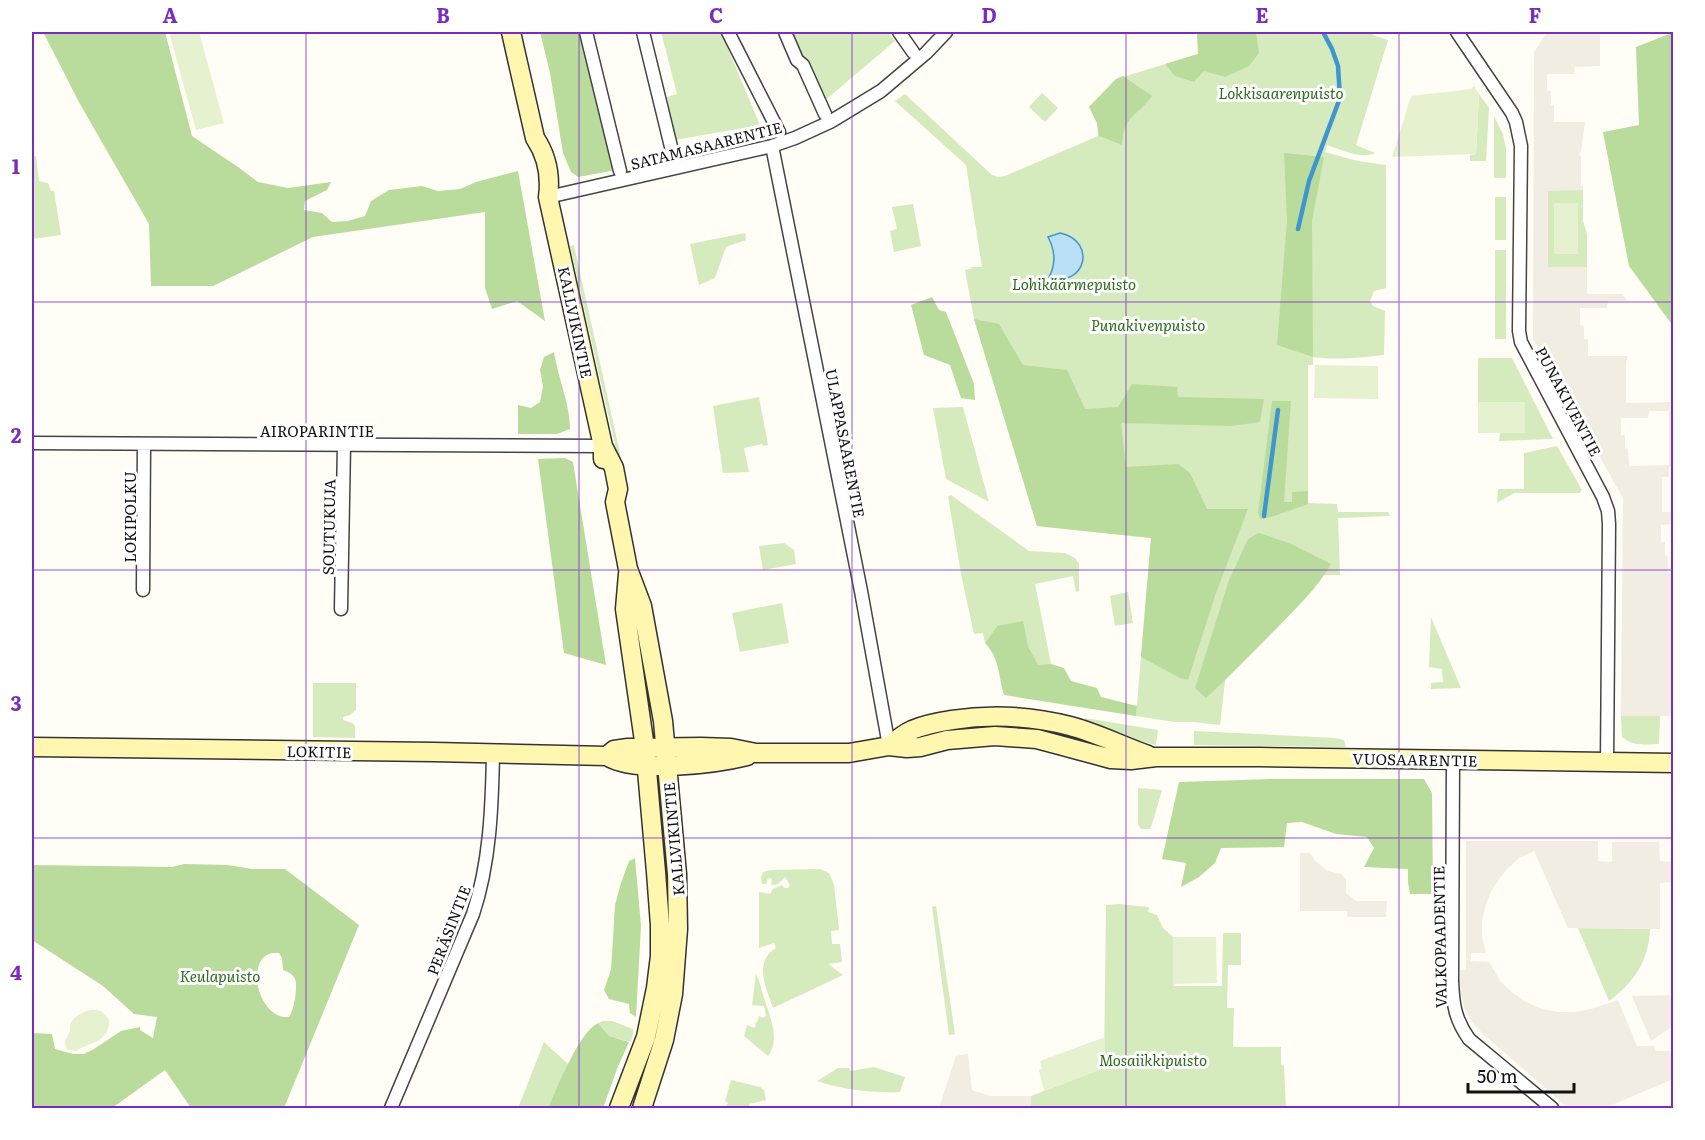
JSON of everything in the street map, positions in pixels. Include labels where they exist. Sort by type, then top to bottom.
[{"type":"street","name":"KALLVIKINTIE","points":[[511,32],[535,138],[544,151],[550,183],[548,197],[603,446],[614,468],[618,489],[615,502],[628,569],[642,606],[663,721],[679,902],[677,960],[664,1040],[642,1108]]},
{"type":"street","points":[[586,32],[620,171]]},
{"type":"street","points":[[643,32],[674,159]]},
{"type":"street","points":[[728,32],[779,132]]},
{"type":"street","points":[[784,32],[798,60],[803,65],[825,114]]},
{"type":"street","points":[[898,32],[912,52]]},
{"type":"street","name":"SATAMASAARENTIE","points":[[548,197],[772,146],[795,138],[830,122],[880,92],[918,60],[946,32]]},
{"type":"street","name":"PUNAKIVENTIE","points":[[1456,32],[1512,113],[1519,134],[1521,146],[1521,342],[1603,497],[1608,511],[1607,762]]},
{"type":"street","name":"ULAPPASAARENTIE","points":[[772,146],[863,601],[889,746]]},
{"type":"street","name":"AIROPARINTIE","points":[[32,443],[603,446]]},
{"type":"street","name":"LOKIPOLKU","points":[[143,590],[144,444]]},
{"type":"street","name":"SOUTUKUJA","points":[[341,609],[344,445]]},
{"type":"street","name":"KALLVIKINTIE","points":[[619,1108],[646,1037],[660,956],[660,925],[646,757],[625,609],[628,569]]},
{"type":"street","name":"VUOSAARENTIE","points":[[646,757],[666,747],[731,748],[756,753],[849,753],[889,746],[920,747],[947,740],[995,736],[1036,739],[1111,759],[1131,760],[1156,757],[1674,763]]},
{"type":"street","name":"LOKITIE","points":[[32,747],[607,756],[614,750],[646,757]]},
{"type":"street","name":"PERÄSINTIE","points":[[391,1108],[473,914],[487,849],[493,753]]},
{"type":"street","name":"VUOSAARENTIE","points":[[646,757],[667,766],[732,760],[756,753]]},
{"type":"street","name":"VALKOPAADENTIE","points":[[1453,759],[1452,981],[1455,1014],[1469,1039],[1552,1108]]},
{"type":"green space","points":[[43,32],[165,32],[192,136],[258,182],[288,188],[331,182],[327,190],[305,201],[304,210],[322,213],[332,222],[348,221],[365,216],[371,201],[389,190],[422,186],[438,191],[460,189],[476,182],[518,171],[545,321],[517,301],[492,309],[485,288],[485,212],[313,237],[213,286],[151,286],[149,224],[80,104]]},
{"type":"green space","points":[[169,32],[199,32],[224,123],[196,130]]},
{"type":"green space","points":[[540,32],[582,32],[617,170],[578,177],[571,172],[563,153],[550,73]]},
{"type":"green space","points":[[661,32],[721,32],[760,125],[675,140],[667,97],[677,94]]},
{"type":"green space","points":[[795,32],[888,32],[895,41],[823,102],[792,34]]},
{"type":"green space","name":"Punakivenpuisto","points":[[1197,32],[1373,32],[1373,35],[1388,40],[1356,145],[1375,153],[1357,154],[1327,145],[1325,152],[1358,161],[1386,165],[1386,288],[1374,291],[1370,301],[1373,306],[1385,311],[1384,355],[1349,358],[1313,357],[1313,365],[1308,365],[1308,503],[1337,504],[1338,512],[1388,512],[1390,516],[1338,518],[1340,575],[1237,577],[1220,725],[1174,722],[1136,716],[1151,538],[1037,526],[974,319],[965,270],[982,267],[966,165],[895,101],[905,94],[992,175],[1005,176],[1098,136],[1097,123],[1089,107],[1116,79],[1198,54]]},
{"type":"green space","points":[[1197,32],[1256,32],[1259,53],[1249,66],[1225,77],[1204,71],[1194,82],[1175,76],[1165,64],[1198,54]]},
{"type":"green space","points":[[1674,32],[1673,326],[1629,266],[1603,132],[1639,125],[1636,47]]},
{"type":"green space","points":[[1123,76],[1152,96],[1128,121],[1122,145],[1099,136],[1097,123],[1089,107],[1116,79]]},
{"type":"green space","points":[[1474,86],[1479,94],[1476,154],[1392,157],[1411,96],[1471,89]]},
{"type":"green space","points":[[1042,93],[1058,108],[1045,122],[1029,107]]},
{"type":"green space","points":[[1479,94],[1489,108],[1486,161],[1470,161],[1470,155],[1476,154]]},
{"type":"green space","points":[[1494,116],[1503,134],[1506,148],[1506,178],[1494,178]]},
{"type":"green space","points":[[1284,153],[1324,157],[1312,221],[1313,357],[1277,345],[1287,220]]},
{"type":"green space","points":[[32,156],[36,156],[39,181],[48,183],[51,191],[54,191],[61,235],[32,239]]},
{"type":"green space","points":[[1548,190],[1583,190],[1587,267],[1548,267]]},
{"type":"green space","points":[[1495,197],[1506,197],[1506,240],[1495,240]]},
{"type":"green space","points":[[1554,203],[1578,203],[1578,254],[1554,254]]},
{"type":"green space","points":[[913,204],[921,246],[894,252],[890,231],[897,229],[892,207]]},
{"type":"green space","points":[[745,233],[746,240],[726,247],[715,278],[699,285],[690,244]]},
{"type":"green space","points":[[574,245],[621,458],[618,458],[570,246]]},
{"type":"green space","points":[[1495,250],[1506,250],[1506,339],[1495,339]]},
{"type":"green space","points":[[932,297],[939,310],[946,312],[974,384],[975,400],[961,398],[950,365],[924,355],[911,305]]},
{"type":"green space","points":[[974,319],[999,324],[1023,365],[1067,370],[1085,409],[1118,407],[1132,384],[1177,387],[1178,397],[1264,399],[1260,422],[1231,426],[1121,423],[1126,467],[1178,464],[1190,473],[1207,509],[1248,509],[1216,593],[1188,680],[1141,657],[1151,538],[1037,526]]},
{"type":"green space","points":[[554,352],[568,410],[570,429],[557,434],[518,434],[518,405],[531,408],[540,402],[543,386],[540,370],[544,357]]},
{"type":"green space","points":[[1478,358],[1512,358],[1553,439],[1499,441],[1500,433],[1525,433],[1478,402]]},
{"type":"green space","points":[[1315,365],[1378,366],[1378,399],[1314,398]]},
{"type":"green space","points":[[759,397],[768,445],[744,448],[749,472],[723,473],[713,406]]},
{"type":"green space","points":[[1272,401],[1291,401],[1284,502],[1292,502],[1292,492],[1308,491],[1308,504],[1260,519],[1258,513]]},
{"type":"green space","points":[[1478,402],[1525,402],[1525,433],[1478,433]]},
{"type":"green space","points":[[963,407],[989,502],[946,479],[933,408]]},
{"type":"green space","points":[[1557,446],[1582,490],[1580,493],[1514,493],[1497,503],[1498,489],[1524,489],[1524,453]]},
{"type":"green space","points":[[565,458],[573,462],[606,665],[564,653],[538,459]]},
{"type":"green space","points":[[951,495],[1029,551],[1065,553],[1075,558],[1079,564],[1079,591],[1076,592],[1073,576],[1035,584],[1051,664],[1038,666],[1028,646],[997,626],[985,643],[983,633],[974,634],[948,497]]},
{"type":"green space","points":[[1259,533],[1289,543],[1331,564],[1298,606],[1206,698],[1195,688],[1229,580],[1248,539]]},
{"type":"green space","points":[[784,543],[794,550],[796,564],[763,570],[759,546]]},
{"type":"green space","points":[[1128,592],[1133,623],[1115,626],[1110,596]]},
{"type":"green space","points":[[782,603],[789,643],[740,652],[732,613]]},
{"type":"green space","points":[[1431,617],[1461,688],[1431,689],[1431,683],[1443,682],[1442,669],[1429,667]]},
{"type":"green space","points":[[1023,621],[1028,646],[1038,665],[1051,664],[1064,668],[1071,681],[1097,688],[1101,697],[1137,706],[1136,716],[1004,695],[996,661],[985,643],[997,626]]},
{"type":"green space","points":[[313,683],[356,683],[356,710],[343,717],[343,720],[355,726],[355,738],[313,737]]},
{"type":"green space","points":[[1621,716],[1660,716],[1659,744],[1640,744],[1626,740],[1622,737]]},
{"type":"green space","points":[[1085,718],[1158,730],[1156,745],[1127,738],[1085,723]]},
{"type":"green space","points":[[1194,731],[1336,738],[1344,740],[1346,747],[1194,745]]},
{"type":"green space","points":[[1271,779],[1424,779],[1432,793],[1433,894],[1410,894],[1408,869],[1364,867],[1374,848],[1367,837],[1336,834],[1302,822],[1287,823],[1284,847],[1221,848],[1215,863],[1199,877],[1181,887],[1186,863],[1162,859],[1179,782]]},
{"type":"green space","points":[[1138,788],[1162,790],[1150,829],[1141,829],[1138,825]]},
{"type":"green space","points":[[635,858],[641,926],[636,1017],[630,1013],[629,1004],[609,999],[604,990],[611,970],[615,905],[629,861]]},
{"type":"green space","name":"Keulapuisto","points":[[184,864],[285,869],[359,925],[284,1108],[191,1108],[165,1070],[112,1108],[32,1108],[32,1033],[52,1034],[55,1049],[73,1054],[84,1054],[121,1031],[140,1027],[140,1030],[153,1038],[157,1017],[134,1014],[103,986],[32,940],[32,865],[172,867]],"holes":[[[279,953],[283,970],[293,975],[296,982],[294,1004],[289,1017],[280,1016],[265,1004],[258,984],[259,964],[267,955]]]},
{"type":"green space","points":[[820,869],[829,873],[834,885],[839,930],[831,931],[832,944],[840,944],[842,962],[828,964],[843,975],[773,1008],[763,968],[765,960],[776,948],[774,943],[759,948],[759,892],[770,894],[773,889],[782,885],[788,888],[790,885],[785,877],[776,885],[771,885],[772,879],[768,878],[766,884],[762,884],[761,877],[763,872],[771,870]]},
{"type":"green space","name":"Mosaiikkipuisto","points":[[1106,905],[1149,907],[1148,912],[1157,915],[1163,928],[1173,937],[1174,986],[1222,986],[1223,933],[1241,933],[1241,965],[1228,965],[1227,1008],[1234,1008],[1233,1047],[1281,1047],[1286,1108],[1031,1108],[1031,1096],[1104,1068]]},
{"type":"green space","points":[[936,906],[955,1034],[949,1035],[932,907]]},
{"type":"green space","points":[[1578,928],[1650,929],[1647,951],[1638,970],[1626,987],[1609,1001]]},
{"type":"green space","points":[[1173,937],[1216,937],[1217,983],[1173,984]]},
{"type":"green space","points":[[756,974],[773,1029],[772,1050],[768,1056],[744,1036],[747,1025],[754,1028],[759,1016],[763,1018],[766,1016],[764,1006],[752,1005]]},
{"type":"green space","points":[[90,1010],[101,1011],[105,1014],[109,1020],[106,1033],[98,1040],[76,1051],[68,1050],[65,1042],[71,1023],[78,1015]]},
{"type":"green space","points":[[612,1021],[633,1029],[631,1042],[609,1036],[598,1023]]},
{"type":"green space","points":[[598,1023],[609,1036],[629,1042],[603,1108],[548,1108],[583,1037]]},
{"type":"green space","points":[[1105,1037],[1104,1068],[1044,1091],[1039,1070],[1042,1069],[1040,1061]]},
{"type":"green space","points":[[544,1042],[568,1064],[548,1108],[518,1108]]},
{"type":"green space","points":[[874,1067],[905,1077],[900,1092],[858,1090],[817,1081],[838,1068],[849,1068],[851,1071]]},
{"type":"green space","points":[[731,1080],[760,1087],[764,1090],[766,1100],[749,1104],[750,1108],[724,1108],[728,1103],[725,1101]]},
{"type":"shaded area","points":[[1547,32],[1600,32],[1600,66],[1575,67],[1574,74],[1547,74],[1547,91],[1551,91],[1551,105],[1554,105],[1554,122],[1585,122],[1579,153],[1583,190],[1548,191],[1548,267],[1587,267],[1587,294],[1622,294],[1628,301],[1608,301],[1607,308],[1580,308],[1580,325],[1584,326],[1584,339],[1588,339],[1588,356],[1628,356],[1626,403],[1673,402],[1673,466],[1669,467],[1669,477],[1662,477],[1662,512],[1673,512],[1673,524],[1661,525],[1661,542],[1665,542],[1668,573],[1673,573],[1673,716],[1621,716],[1623,498],[1533,339],[1534,52]],"holes":[[[1649,411],[1669,411],[1669,465],[1629,466],[1625,435],[1621,435],[1621,418],[1648,418]]]},
{"type":"shaded area","points":[[1466,841],[1598,841],[1598,861],[1609,862],[1612,861],[1612,842],[1659,842],[1660,861],[1674,862],[1673,882],[1660,883],[1660,929],[1568,928],[1534,851],[1519,858],[1507,869],[1492,889],[1482,920],[1482,937],[1486,953],[1471,953],[1471,961],[1489,962],[1501,982],[1513,993],[1542,1009],[1574,1012],[1618,1000],[1637,1046],[1654,1046],[1656,1051],[1673,1051],[1673,1079],[1605,1108],[1568,1108],[1472,1022],[1465,1010],[1460,991],[1460,970],[1466,970]]},
{"type":"shaded area","points":[[1300,853],[1310,853],[1315,861],[1328,871],[1341,874],[1346,879],[1346,893],[1356,901],[1387,901],[1386,917],[1347,917],[1347,911],[1300,911]]},
{"type":"shaded area","points":[[1673,995],[1673,1026],[1651,1041],[1632,996]]},
{"type":"shaded area","points":[[968,1054],[972,1090],[991,1096],[1031,1096],[1031,1108],[939,1108],[956,1056]]},
{"type":"water","points":[[1060,233],[1072,238],[1079,245],[1083,254],[1078,270],[1071,276],[1061,279],[1049,277],[1054,257],[1048,237]]},
{"type":"waterway","points":[[1298,229],[1309,181],[1340,98],[1338,66],[1323,32]]},
{"type":"waterway","points":[[1264,516],[1278,410]]},
{"type":"park label","name":"Lokkisaarenpuisto","points":[[1281,92]]},
{"type":"park label","name":"Lohikäärmepuisto","points":[[1074,283]]}]
